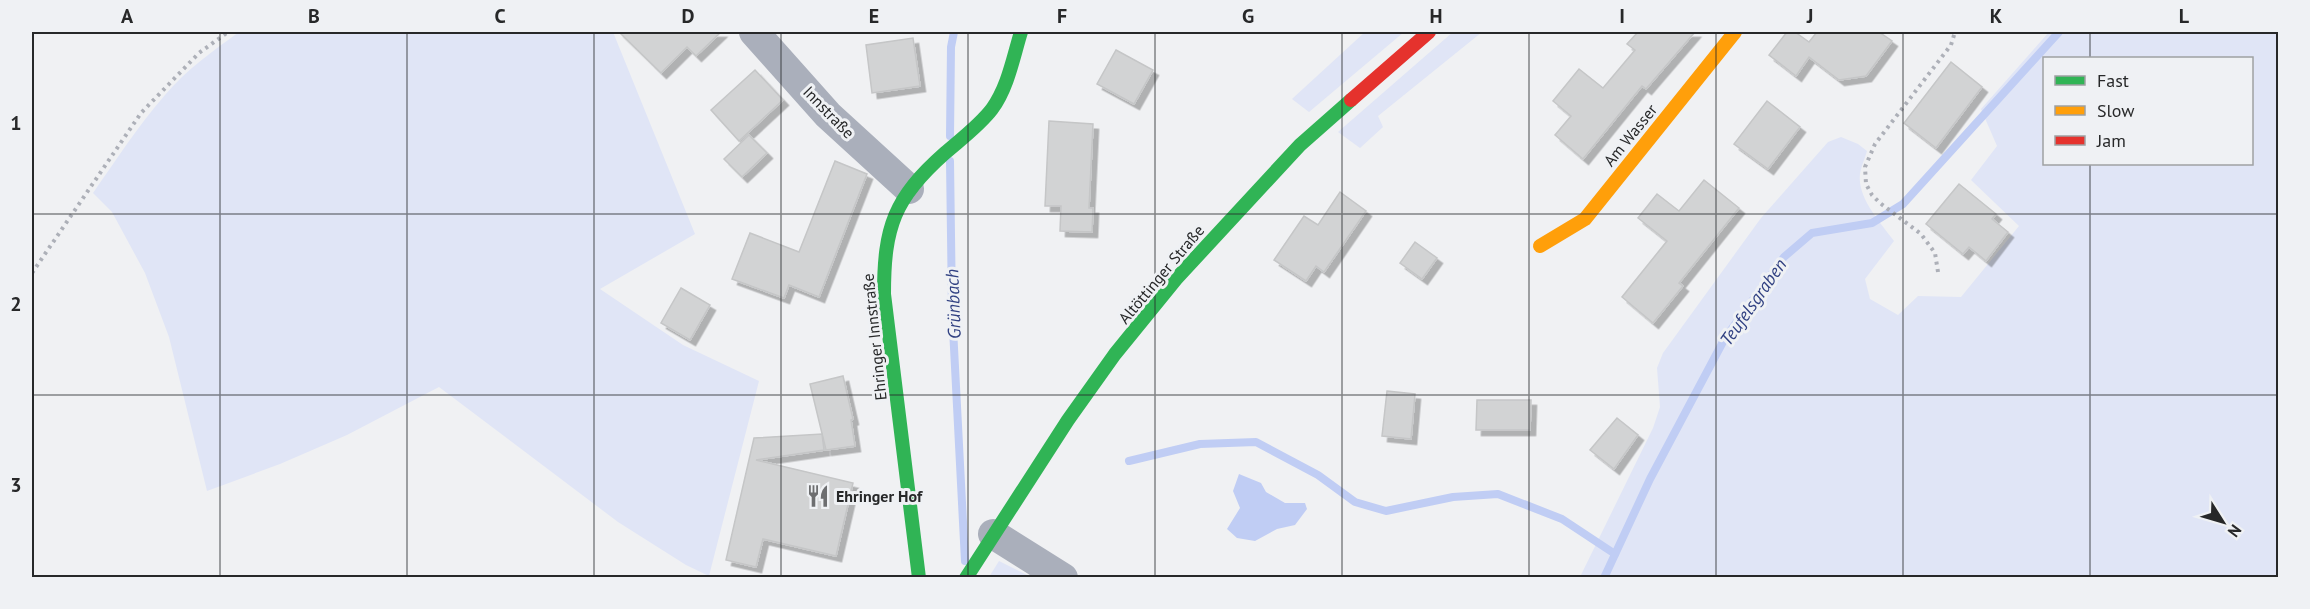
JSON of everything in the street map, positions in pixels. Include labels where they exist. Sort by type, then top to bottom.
[{"type":"street","name":"Innstraße","points":[[754,32],[828,114],[909,189]]},
{"type":"street","name":"Ehringer Innstraße","points":[[919,578],[884,294],[883,261],[887,232],[894,211],[909,189],[932,164],[975,128],[993,107],[1004,88],[1022,32]]},
{"type":"street","name":"Altöttinger Straße","points":[[966,578],[1068,420],[1115,354],[1176,279],[1300,145],[1429,32]]},
{"type":"street","name":"Am Wasser","points":[[1540,246],[1585,219],[1735,32]]},
{"type":"street","points":[[988,542],[1063,578]]},
{"type":"path","points":[[32,273],[141,113],[199,53],[228,32]]},
{"type":"path","points":[[1938,272],[1935,253],[1921,234],[1880,203],[1866,184],[1865,167],[1875,144],[1951,45],[1954,32]]},
{"type":"shaded area","points":[[239,32],[613,32],[695,234],[600,289],[683,345],[759,381],[709,576],[686,565],[618,522],[439,387],[347,435],[280,464],[207,491],[169,337],[145,273],[112,212],[93,193],[136,131],[173,86],[200,61]]},
{"type":"shaded area","points":[[1365,32],[1404,32],[1309,112],[1292,99]]},
{"type":"shaded area","points":[[1453,32],[1482,32],[1378,116],[1383,127],[1360,148],[1338,132]]},
{"type":"shaded area","points":[[2049,32],[2278,32],[2278,577],[1580,577],[1653,428],[1660,407],[1657,368],[1663,353],[1761,218],[1828,142],[1841,137],[1858,144],[1867,151],[1860,174],[1862,192],[1871,210],[1894,241],[1865,279],[1870,299],[1898,315],[1918,296],[1961,297],[2019,226],[1971,180],[1997,146],[1981,109]]},
{"type":"shaded area","points":[[999,561],[1031,577],[989,577]]},
{"type":"water","points":[[1239,474],[1261,483],[1266,492],[1285,503],[1305,503],[1307,509],[1295,525],[1277,529],[1255,541],[1237,538],[1227,529],[1240,508],[1233,491]]},
{"type":"building","points":[[619,32],[721,32],[696,56],[687,47],[661,73]]},
{"type":"building","points":[[1638,32],[1695,32],[1646,89],[1642,86],[1583,159],[1555,135],[1571,116],[1553,101],[1579,69],[1603,88],[1635,50],[1627,44]]},
{"type":"building","points":[[1787,32],[1795,32],[1809,42],[1817,32],[1879,32],[1892,41],[1866,76],[1839,80],[1809,57],[1796,76],[1769,55]]},
{"type":"building","points":[[913,38],[920,86],[872,93],[866,45]]},
{"type":"building","points":[[1116,50],[1153,70],[1134,104],[1097,84]]},
{"type":"building","points":[[1951,62],[1982,87],[1936,148],[1904,123]]},
{"type":"building","points":[[755,70],[783,100],[739,141],[711,110]]},
{"type":"building","points":[[1767,101],[1800,127],[1768,169],[1734,144]]},
{"type":"building","points":[[1049,121],[1093,124],[1089,208],[1093,208],[1092,232],[1060,231],[1061,206],[1045,206]]},
{"type":"building","points":[[749,135],[767,153],[742,177],[724,159]]},
{"type":"building","points":[[835,161],[867,174],[819,297],[789,285],[784,298],[732,279],[750,233],[799,252]]},
{"type":"building","points":[[1704,180],[1739,208],[1679,283],[1683,286],[1653,323],[1622,297],[1667,241],[1638,218],[1657,194],[1679,211]]},
{"type":"building","points":[[1959,184],[1996,214],[1992,219],[2008,232],[1986,261],[1969,247],[1963,254],[1926,224]]},
{"type":"building","points":[[1340,192],[1366,211],[1324,272],[1316,266],[1306,281],[1274,260],[1304,216],[1318,225]]},
{"type":"building","points":[[1415,242],[1437,258],[1422,279],[1400,263]]},
{"type":"building","points":[[681,288],[710,305],[690,340],[661,323]]},
{"type":"building","points":[[843,376],[853,419],[851,420],[855,446],[826,450],[810,384]]},
{"type":"building","points":[[1387,391],[1415,394],[1411,439],[1382,436]]},
{"type":"building","points":[[1477,400],[1531,400],[1530,430],[1476,430]]},
{"type":"building","points":[[1617,418],[1638,435],[1614,469],[1590,450]]},
{"type":"building","points":[[822,434],[824,450],[756,460],[853,483],[836,556],[763,539],[756,567],[726,560],[754,438]]},
{"type":"waterway","name":"Grünbach","points":[[950,136],[951,47],[954,32]]},
{"type":"waterway","name":"Teufelsgraben","points":[[1604,578],[1650,479],[1725,338],[1784,257],[1812,233],[1872,223],[1903,204],[2059,32]]},
{"type":"waterway","name":"Grünbach","points":[[950,161],[952,309],[965,561]]},
{"type":"waterway","points":[[1129,461],[1200,444],[1256,442],[1318,475],[1355,502],[1386,511],[1453,497],[1498,494],[1562,519],[1615,554]]},
{"type":"traffic: fast","points":[[919,578],[884,294],[886,250],[895,215],[914,185],[928,169],[981,121],[998,100],[1010,72],[1021,32]]},
{"type":"traffic: fast","points":[[966,578],[1068,420],[1115,354],[1176,279],[1300,145],[1351,100]]},
{"type":"traffic: slow","points":[[1540,246],[1585,219],[1735,32]]},
{"type":"traffic: jam","points":[[1351,100],[1429,32]]},
{"type":"place","name":"Ehringer Hof","points":[[818,496]]}]
